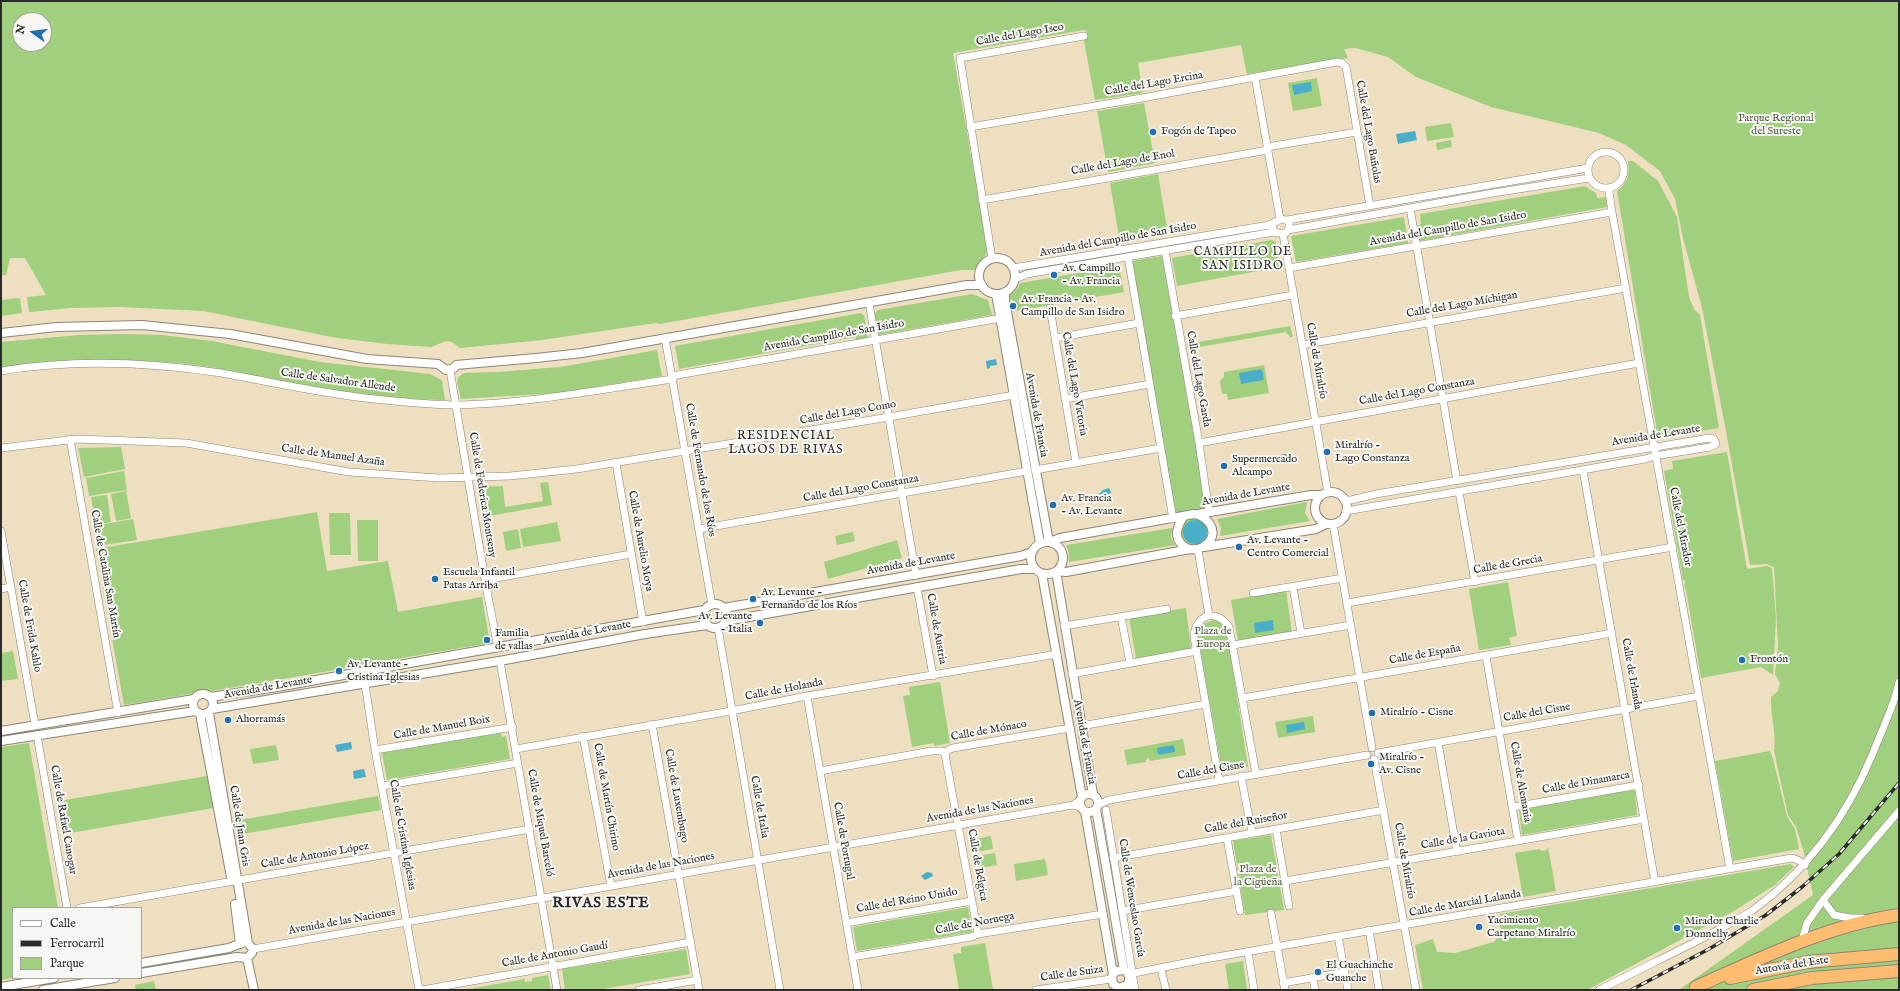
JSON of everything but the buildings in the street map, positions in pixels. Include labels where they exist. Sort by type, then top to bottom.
[{"type":"highway","points":[[1692,988],[1802,940],[1899,914]]},
{"type":"highway","name":"Autovía del Este","points":[[1692,988],[1750,973],[1808,962],[1894,954]]},
{"type":"highway","name":"Autovía del Este","points":[[1753,990],[1812,978],[1899,971]]},
{"type":"street","name":"Calle del Lago Iseo","points":[[970,127],[960,58],[1084,36]]},
{"type":"street","name":"Calle del Lago Ercina","points":[[970,127],[1142,98],[1337,62],[1342,63]]},
{"type":"street","name":"Calle del Lago Bañolas","points":[[1342,63],[1346,66],[1370,206]]},
{"type":"street","points":[[1255,77],[1280,221],[1272,226],[1274,232],[1285,232],[1410,208],[1589,178]]},
{"type":"street","points":[[970,127],[992,259]]},
{"type":"street","name":"Calle del Lago de Enol","points":[[982,200],[1357,132]]},
{"type":"street","points":[[1604,152],[1616,154],[1623,164],[1623,176],[1620,182],[1610,188],[1599,187],[1589,178],[1588,168],[1593,157],[1598,153],[1604,152]]},
{"type":"street","name":"Avenida del Campillo de San Isidro","points":[[1013,268],[1242,230],[1280,221],[1588,168]]},
{"type":"street","name":"Calle del Mirador","points":[[1610,188],[1609,192],[1612,212],[1654,452],[1673,547],[1730,869]]},
{"type":"street","points":[[1410,208],[1415,246],[1430,322],[1457,481]]},
{"type":"street","name":"Avenida del Campillo de San Isidro","points":[[1288,268],[1612,212]]},
{"type":"street","name":"Calle de Miralrío","points":[[1280,221],[1290,225],[1285,232],[1288,268],[1315,422],[1325,494]]},
{"type":"street","name":"Avenida del Campillo de San Isidro","points":[[1015,279],[1027,274],[1274,232]]},
{"type":"street","name":"Calle del Lago Garda","points":[[1165,250],[1175,316],[1199,443],[1209,512]]},
{"type":"street","points":[[1128,257],[1173,519]]},
{"type":"street","points":[[996,258],[1006,261],[1013,268],[1015,279],[1013,284],[1006,292],[996,294],[990,293],[982,285],[979,278],[980,270],[985,263],[992,259],[996,258]]},
{"type":"street","points":[[1,333],[57,327],[142,325],[230,334],[367,359],[438,364],[443,369],[450,370],[456,365],[465,363],[492,363],[544,358],[967,285],[982,285]]},
{"type":"street","name":"Calle del Lago Míchigan","points":[[1302,345],[1626,288]]},
{"type":"street","name":"Avenida de Francia","points":[[1006,292],[1005,301],[1031,470],[1040,543]]},
{"type":"street","name":"Avenida de Francia","points":[[996,294],[1014,395],[1031,470],[1050,542]]},
{"type":"street","points":[[1175,316],[1293,295]]},
{"type":"street","points":[[869,303],[874,340],[889,417],[916,575]]},
{"type":"street","name":"Calle del Lago Victoria","points":[[1050,308],[1076,462]]},
{"type":"street","name":"Avenida Campillo de San Isidro","points":[[672,377],[1001,318]]},
{"type":"street","points":[[1055,338],[1140,324]]},
{"type":"street","name":"Calle de Fernando de los Ríos","points":[[665,338],[712,605]]},
{"type":"street","name":"Calle de Salvador Allende","points":[[1,371],[29,366],[81,363],[137,364],[220,373],[297,388],[366,398],[455,405],[558,396],[672,377]]},
{"type":"street","name":"Calle del Lago Constanza","points":[[1199,443],[1639,363]]},
{"type":"street","name":"Calle de Federica Montseny","points":[[450,370],[485,580],[498,648]]},
{"type":"street","points":[[1065,399],[1150,384]]},
{"type":"street","name":"Calle del Lago Como","points":[[685,451],[1014,395]]},
{"type":"street","name":"Avenida de Levante","points":[[1344,500],[1457,481],[1654,452],[1710,447],[1716,444],[1716,442],[1714,439],[1709,438],[1654,452],[1645,459],[1346,511]]},
{"type":"street","name":"Calle de Manuel Azaña","points":[[1,448],[70,439],[186,443],[349,472],[409,477],[468,478],[544,474],[685,451]]},
{"type":"street","name":"Calle de Catalina San Martín","points":[[70,439],[118,713]]},
{"type":"street","name":"Calle del Lago Constanza","points":[[699,529],[1161,448]]},
{"type":"street","name":"Calle de Aurelio Moya","points":[[616,463],[643,622]]},
{"type":"street","name":"Calle de Irlanda","points":[[1583,470],[1656,882]]},
{"type":"street","points":[[1459,492],[1475,582]]},
{"type":"street","points":[[1056,571],[1066,572],[1316,529],[1330,524],[1343,518],[1346,511],[1344,500],[1336,493],[1325,494],[1317,501],[1315,509],[1317,516],[1330,524],[1343,578],[1360,678],[1378,757],[1370,759],[1367,755],[1368,750],[1376,750]]},
{"type":"street","name":"Avenida de Levante","points":[[1198,514],[1325,494]]},
{"type":"street","points":[[1038,571],[1032,564],[1032,552],[1040,543],[1050,542],[1060,538],[1184,516],[1198,514],[1205,518],[1212,527],[1210,541],[1197,549],[1182,545],[1178,538],[1178,529],[1184,516]]},
{"type":"street","name":"Calle de Frida Kahlo","points":[[1,531],[35,725]]},
{"type":"street","points":[[726,621],[727,614],[724,608],[718,604],[712,605],[704,610],[703,618],[707,625],[718,628],[726,621],[1021,569],[1049,574],[1056,571],[1062,564],[1063,556],[1057,546],[1050,542]]},
{"type":"street","name":"Calle de Grecia","points":[[1347,603],[1673,547]]},
{"type":"street","points":[[1197,549],[1209,616]]},
{"type":"street","name":"Avenida de Levante","points":[[724,608],[1021,556],[1032,552]]},
{"type":"street","points":[[485,580],[631,554]]},
{"type":"street","name":"Avenida de Francia","points":[[1038,571],[1057,654],[1114,982],[1123,988],[1127,988],[1130,980],[1098,802],[1081,726],[1056,571]]},
{"type":"street","points":[[1253,593],[1343,578]]},
{"type":"street","points":[[1,589],[11,587]]},
{"type":"street","name":"Calle de Austria","points":[[917,587],[933,676]]},
{"type":"street","points":[[1293,587],[1301,633]]},
{"type":"street","points":[[1064,626],[1167,609]]},
{"type":"street","name":"Avenida de Levante","points":[[210,697],[284,686],[704,610]]},
{"type":"street","points":[[1219,780],[1194,637],[1196,627],[1202,618],[1209,616],[1221,618],[1227,624],[1233,645],[1256,774]]},
{"type":"street","points":[[1121,617],[1130,663]]},
{"type":"street","name":"Avenida de Levante","points":[[1,741],[204,712],[500,661],[645,634],[707,625]]},
{"type":"street","points":[[1233,645],[1351,625]]},
{"type":"street","name":"Calle de Italia","points":[[718,628],[780,990]]},
{"type":"street","name":"Calle de España","points":[[1243,698],[1486,656],[1612,632]]},
{"type":"street","points":[[1072,674],[1197,651]]},
{"type":"street","name":"Calle de Holanda","points":[[516,748],[731,711],[807,696],[1057,654]]},
{"type":"street","name":"Calle de Alemania","points":[[1486,656],[1518,841]]},
{"type":"street","name":"Calle de Miquel Barceló","points":[[500,661],[513,727],[557,990]]},
{"type":"street","points":[[1599,990],[1737,920],[1769,897],[1805,865],[1835,826],[1850,803],[1892,710],[1899,682]]},
{"type":"street","name":"Calle de Cristina Iglesias","points":[[365,684],[375,750],[419,990]]},
{"type":"street","points":[[1,730],[118,713],[194,699],[198,695],[203,694],[210,697],[213,703],[204,712],[193,703],[194,699]]},
{"type":"street","name":"Calle de Portugal","points":[[807,696],[858,990]]},
{"type":"street","name":"Calle del Cisne","points":[[1376,750],[1438,742],[1699,696]]},
{"type":"street","points":[[1081,726],[1206,704]]},
{"type":"street","name":"Calle de Juan Gris","points":[[204,712],[245,945],[237,952],[243,957]]},
{"type":"street","name":"Calle de Luxembugo","points":[[652,724],[699,990]]},
{"type":"street","name":"Calle de Manuel Boix","points":[[375,750],[513,727]]},
{"type":"street","name":"Calle de Mónaco","points":[[820,771],[931,751],[942,751],[945,754],[948,750],[953,748],[1070,728]]},
{"type":"street","name":"Calle de Rafael Canogar","points":[[37,735],[67,907]]},
{"type":"street","name":"Calle de Martín Chirino","points":[[583,736],[611,886]]},
{"type":"street","points":[[1438,742],[1457,852]]},
{"type":"street","name":"Calle de Bélgica","points":[[945,754],[978,934]]},
{"type":"street","name":"Calle del Cisne","points":[[1098,802],[1367,755]]},
{"type":"street","name":"Calle de Miralrío","points":[[1374,759],[1416,990]]},
{"type":"street","points":[[382,786],[518,762]]},
{"type":"street","points":[[1241,776],[1252,833]]},
{"type":"street","name":"Calle de Dinamarca","points":[[1513,807],[1639,785]]},
{"type":"street","points":[[1085,794],[1098,802],[1093,812],[1082,804],[1085,794]]},
{"type":"street","name":"Avenida de las Naciones","points":[[245,945],[407,922],[1082,804]]},
{"type":"street","name":"Calle de Wenceslao García","points":[[1106,810],[1122,911],[1128,972],[1135,990]]},
{"type":"street","name":"Calle del Ruiseñor","points":[[1113,858],[1384,810]]},
{"type":"street","points":[[1802,940],[1806,924],[1823,900],[1899,811]]},
{"type":"street","name":"Calle de la Gaviota","points":[[1285,881],[1644,819]]},
{"type":"street","name":"Calle de Antonio López","points":[[86,907],[530,829]]},
{"type":"street","points":[[1276,829],[1289,906]]},
{"type":"street","points":[[1227,838],[1240,911]]},
{"type":"street","name":"Calle de Marcial Lalanda","points":[[1128,972],[1162,969],[1164,966],[1792,858],[1805,865]]},
{"type":"street","points":[[1122,911],[1236,891]]},
{"type":"street","points":[[1823,900],[1834,915],[1850,918],[1884,917]]},
{"type":"street","name":"Calle del Reino Unido","points":[[846,923],[972,901]]},
{"type":"street","points":[[1271,913],[1284,986],[1313,978],[1345,972]]},
{"type":"street","name":"Calle de Noruega","points":[[852,958],[971,937],[978,934],[1103,914]]},
{"type":"street","points":[[1369,930],[1379,990]]},
{"type":"street","points":[[1338,936],[1348,990]]},
{"type":"street","name":"Calle de Antonio Gaudí","points":[[422,990],[691,942]]},
{"type":"street","points":[[142,963],[245,945],[252,953],[243,957],[142,974]]},
{"type":"street","points":[[1248,952],[1254,990]]},
{"type":"street","points":[[243,957],[254,990]]},
{"type":"street","points":[[1162,969],[1166,990]]},
{"type":"street","points":[[1114,982],[1116,971],[1128,972]]},
{"type":"street","points":[[1313,978],[1315,990]]},
{"type":"street","points":[[1,987],[48,979]]},
{"type":"street","points":[[43,990],[109,979]]},
{"type":"street","points":[[639,990],[698,980]]},
{"type":"street","name":"Calle de Suiza","points":[[1036,990],[1114,982]]},
{"type":"green space","name":"Parque Regional del Sureste","points":[[1,1],[1899,1],[1899,990],[1679,990],[1813,895],[1803,849],[1796,827],[1788,815],[1774,751],[1775,738],[1771,710],[1771,697],[1778,691],[1780,683],[1775,674],[1778,646],[1774,567],[1766,564],[1750,565],[1702,308],[1683,238],[1675,199],[1660,171],[1626,145],[1599,133],[1491,107],[1416,77],[1388,57],[1355,48],[1344,49],[1348,58],[1247,74],[1241,45],[1138,63],[1143,93],[1095,100],[1084,41],[1087,31],[1083,30],[953,53],[988,251],[974,270],[961,270],[660,324],[656,323],[542,340],[460,348],[452,342],[446,341],[431,347],[387,344],[337,338],[203,311],[120,307],[71,308],[29,312],[27,297],[46,295],[25,258],[10,258],[6,275],[1,275]]},
{"type":"green space","points":[[1317,78],[1322,106],[1293,111],[1288,83]]},
{"type":"green space","points":[[1144,103],[1155,163],[1108,172],[1097,111]]},
{"type":"green space","points":[[1451,123],[1454,137],[1427,141],[1425,127]]},
{"type":"green space","points":[[1451,140],[1452,147],[1437,150],[1436,143]]},
{"type":"green space","points":[[1628,161],[1633,161],[1658,181],[1677,217],[1689,297],[1694,309],[1700,315],[1719,428],[1658,438],[1617,191],[1626,181],[1629,170]]},
{"type":"green space","points":[[1158,174],[1168,234],[1120,243],[1110,183]]},
{"type":"green space","points":[[1585,186],[1596,193],[1597,198],[1606,197],[1607,207],[1419,241],[1416,227],[1421,224],[1420,214]]},
{"type":"green space","points":[[1404,217],[1408,243],[1296,262],[1291,236]]},
{"type":"green space","points":[[1271,240],[1276,242],[1280,267],[1177,286],[1172,258]]},
{"type":"green space","points":[[1162,256],[1207,510],[1174,514],[1131,261]]},
{"type":"green space","points":[[1119,266],[1124,292],[1017,311],[1015,302],[1010,299],[1009,296],[1018,288],[1020,283]]},
{"type":"green space","points":[[972,294],[988,300],[992,315],[878,335],[874,314],[878,310]]},
{"type":"green space","points":[[20,298],[22,313],[1,316],[1,300]]},
{"type":"green space","points":[[861,313],[864,315],[868,339],[856,341],[856,337],[679,369],[675,346]]},
{"type":"green space","points":[[1290,326],[1293,337],[1290,337],[1286,332],[1188,349],[1187,344]]},
{"type":"green space","points":[[79,335],[162,335],[212,341],[320,362],[430,374],[442,380],[445,400],[374,396],[304,386],[210,367],[148,361],[99,362],[1,369],[1,342]]},
{"type":"green space","points":[[657,350],[662,376],[558,393],[461,399],[457,383],[458,377],[464,373],[560,367]]},
{"type":"green space","points":[[1264,365],[1269,393],[1228,400],[1227,394],[1222,394],[1220,381],[1224,377],[1224,372]]},
{"type":"green space","points":[[121,447],[125,469],[84,477],[78,448]]},
{"type":"green space","points":[[1727,452],[1747,569],[1767,566],[1772,568],[1776,618],[1773,675],[1761,667],[1701,678],[1686,590],[1684,586],[1686,581],[1683,580],[1664,471],[1673,469],[1672,461]]},
{"type":"green space","points":[[124,471],[127,490],[89,496],[86,478]]},
{"type":"green space","points":[[548,482],[552,505],[483,517],[477,487],[503,486],[505,507],[543,501],[540,483]]},
{"type":"green space","points":[[126,491],[131,518],[116,521],[111,494]]},
{"type":"green space","points":[[107,495],[111,522],[96,525],[91,497]]},
{"type":"green space","points":[[1307,502],[1305,513],[1310,521],[1220,536],[1221,528],[1217,519]]},
{"type":"green space","points":[[317,512],[327,571],[388,561],[398,612],[482,597],[490,643],[355,666],[354,662],[346,663],[347,668],[212,691],[202,690],[190,694],[124,705],[96,549]]},
{"type":"green space","points":[[329,513],[350,513],[351,555],[330,555]]},
{"type":"green space","points":[[1194,518],[1204,522],[1208,532],[1204,542],[1194,546],[1184,542],[1180,532],[1184,522]]},
{"type":"green space","points":[[133,519],[137,540],[97,546],[94,526]]},
{"type":"green space","points":[[357,520],[378,520],[378,561],[358,561]]},
{"type":"green space","points":[[557,522],[561,541],[523,547],[520,529]]},
{"type":"green space","points":[[1172,528],[1171,537],[1175,545],[1069,562],[1069,553],[1066,545]]},
{"type":"green space","points":[[518,529],[521,548],[506,551],[503,532]]},
{"type":"green space","points":[[853,532],[855,541],[837,545],[835,536]]},
{"type":"green space","points":[[897,540],[902,558],[828,579],[824,562]]},
{"type":"green space","points":[[1508,582],[1517,636],[1509,638],[1511,645],[1479,650],[1469,589]]},
{"type":"green space","points":[[1286,590],[1292,632],[1238,641],[1231,600]]},
{"type":"green space","points":[[1186,608],[1191,649],[1136,659],[1129,617]]},
{"type":"green space","name":"Plaza de Europa","points":[[1213,620],[1221,623],[1227,630],[1248,767],[1222,771],[1198,637],[1201,625]]},
{"type":"green space","points":[[13,651],[18,679],[1,681],[1,653]]},
{"type":"green space","points":[[940,682],[950,743],[934,746],[934,743],[912,747],[903,696],[910,695],[909,687]]},
{"type":"green space","points":[[1313,716],[1315,732],[1278,738],[1275,722]]},
{"type":"green space","points":[[501,733],[502,737],[506,736],[510,759],[387,780],[382,753]]},
{"type":"green space","points":[[1183,739],[1186,755],[1150,761],[1149,758],[1146,759],[1146,762],[1127,765],[1124,750]]},
{"type":"green space","points":[[29,743],[58,907],[12,907],[12,978],[1,980],[1,747]]},
{"type":"green space","points":[[276,745],[279,760],[253,764],[250,749]]},
{"type":"green space","points":[[1770,751],[1787,816],[1795,829],[1799,849],[1733,861],[1715,761]]},
{"type":"green space","points":[[207,776],[213,808],[65,834],[63,827],[66,827],[65,820],[62,820],[59,801]]},
{"type":"green space","points":[[1633,790],[1635,791],[1637,815],[1522,835],[1519,810]]},
{"type":"green space","points":[[378,796],[381,810],[237,835],[234,821]]},
{"type":"green space","name":"Plaza de la Cigüeña","points":[[1271,835],[1284,910],[1245,915],[1233,841]]},
{"type":"green space","points":[[991,836],[993,849],[976,852],[974,839]]},
{"type":"green space","points":[[1548,847],[1556,891],[1523,897],[1515,853],[1540,849],[1541,851],[1547,850]]},
{"type":"green space","points":[[995,853],[997,865],[979,868],[977,856]]},
{"type":"green space","points":[[1045,859],[1048,875],[1016,881],[1014,864]]},
{"type":"green space","points":[[1791,864],[1794,867],[1775,885],[1734,911],[1587,990],[1423,990],[1415,945],[1433,939],[1437,952],[1455,953],[1494,942],[1501,934],[1500,914]]},
{"type":"green space","points":[[968,907],[972,932],[857,951],[853,927]]},
{"type":"green space","points":[[985,943],[993,989],[959,990],[953,954],[961,953],[961,947]]},
{"type":"green space","points":[[686,949],[690,974],[597,990],[565,990],[562,969]]},
{"type":"green space","points":[[1243,961],[1247,990],[1229,990],[1225,964]]},
{"type":"green space","points":[[548,975],[551,990],[462,990],[525,979],[525,982],[532,981],[532,978]]},
{"type":"green space","points":[[154,981],[156,990],[136,990],[135,985]]},
{"type":"water","points":[[1311,82],[1312,91],[1294,95],[1292,85]]},
{"type":"water","points":[[1415,131],[1417,140],[1398,144],[1396,134]]},
{"type":"water","points":[[996,359],[997,365],[990,366],[990,368],[987,369],[986,361]]},
{"type":"water","points":[[1262,369],[1264,380],[1241,384],[1239,373]]},
{"type":"water","points":[[1291,453],[1292,459],[1280,461],[1279,455]]},
{"type":"water","points":[[1109,488],[1111,492],[1108,496],[1099,500],[1094,499],[1103,490]]},
{"type":"water","points":[[1195,520],[1203,524],[1207,532],[1203,540],[1195,544],[1187,540],[1183,532],[1187,524]]},
{"type":"water","points":[[1273,620],[1274,630],[1255,633],[1254,623]]},
{"type":"water","points":[[1304,722],[1305,729],[1287,733],[1286,725]]},
{"type":"water","points":[[351,742],[352,749],[337,752],[335,745]]},
{"type":"water","points":[[1174,745],[1175,752],[1158,755],[1157,748]]},
{"type":"water","points":[[364,769],[366,777],[354,779],[353,771]]},
{"type":"water","points":[[927,872],[932,873],[933,876],[925,880],[921,876]]},
{"type":"railway","points":[[1631,990],[1709,949],[1766,915],[1802,887],[1839,854],[1899,783]]},
{"type":"place","name":"Fogón de Tapeo","points":[[1153,132]]},
{"type":"place","name":"Av. Campillo - Av. Francia","points":[[1054,275]]},
{"type":"place","name":"Av. Francia - Av. Campillo de San Isidro","points":[[1013,306]]},
{"type":"place","name":"Miralrío - Lago Constanza","points":[[1327,452]]},
{"type":"place","name":"Supermercado Alcampo","points":[[1224,466]]},
{"type":"place","name":"Av. Francia - Av. Levante","points":[[1053,505]]},
{"type":"place","name":"Av. Levante - Centro Comercial","points":[[1239,547]]},
{"type":"place","name":"Escuela Infantil Patas Arriba","points":[[435,579]]},
{"type":"place","name":"Av. Levante - Fernando de los Ríos","points":[[753,599]]},
{"type":"place","name":"Av. Levante - Italia","points":[[760,623]]},
{"type":"place","name":"Familia de vallas","points":[[487,640]]},
{"type":"place","name":"Frontón","points":[[1742,660]]},
{"type":"place","name":"Av. Levante - Cristina Iglesias","points":[[339,671]]},
{"type":"place","name":"Miralrío - Cisne","points":[[1372,713]]},
{"type":"place","name":"Ahorramás","points":[[228,720]]},
{"type":"place","name":"Miralrío - Av. Cisne","points":[[1371,764]]},
{"type":"place","name":"Yacimiento Carpetano Miralrío","points":[[1479,927]]},
{"type":"place","name":"Mirador Charlie Donnelly","points":[[1677,928]]},
{"type":"place","name":"El Guachinche Guanche","points":[[1318,972]]},
{"type":"district","name":"CAMPILLO DE SAN ISIDRO","points":[[1243,260]]},
{"type":"district","name":"RESIDENCIAL LAGOS DE RIVAS","points":[[786,444]]},
{"type":"district","name":"RIVAS ESTE","points":[[601,904]]}]
